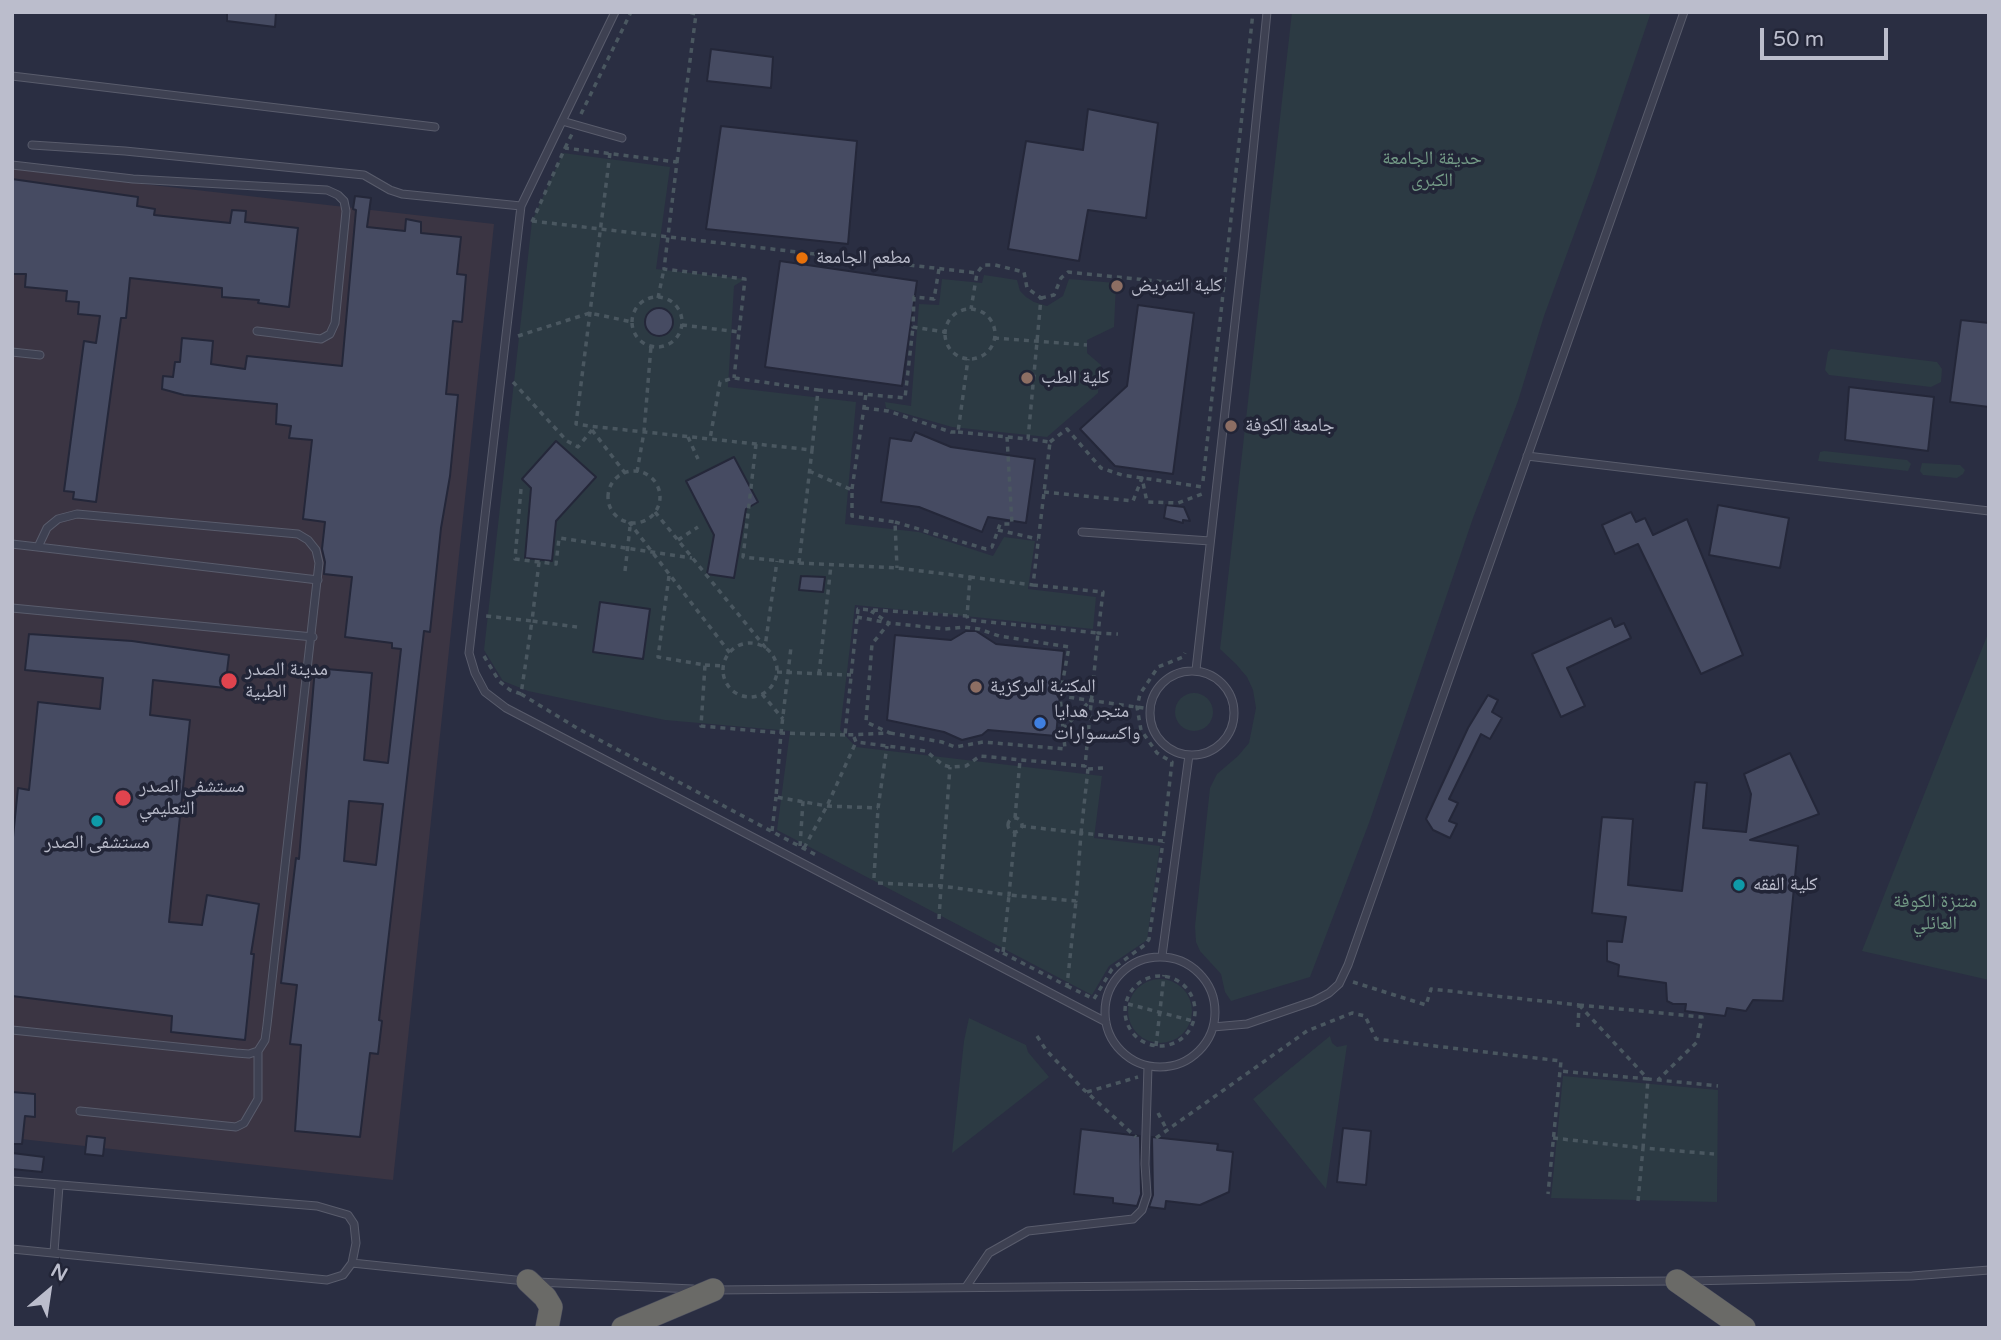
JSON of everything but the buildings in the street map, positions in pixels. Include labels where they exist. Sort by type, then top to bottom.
[{"type":"highway","points":[[528,1281],[545,1297],[551,1307],[547,1328]]},
{"type":"highway","points":[[1677,1281],[1744,1328]]},
{"type":"highway","points":[[623,1328],[713,1290]]},
{"type":"lane","points":[[615,12],[521,206],[469,653],[475,673],[485,692],[506,708],[1105,1022]]},
{"type":"lane","points":[[1196,670],[1267,12]]},
{"type":"lane","points":[[1213,1027],[1247,1024],[1314,1001],[1339,984],[1348,965],[1684,12]]},
{"type":"lane","points":[[12,76],[435,127]]},
{"type":"lane","points":[[562,121],[622,138]]},
{"type":"lane","points":[[33,145],[151,153],[364,175],[390,191],[402,194],[521,206]]},
{"type":"lane","points":[[12,166],[133,179],[327,190],[338,195],[344,201],[346,211],[335,323],[330,334],[321,339],[257,331]]},
{"type":"lane","points":[[12,352],[40,355]]},
{"type":"lane","points":[[1527,456],[1989,511]]},
{"type":"lane","points":[[38,547],[47,528],[58,519],[77,514],[298,534],[308,540],[316,550],[319,564],[313,638],[267,1025],[265,1040],[258,1051],[258,1099],[244,1123],[236,1127],[79,1111]]},
{"type":"lane","points":[[1082,532],[1210,541]]},
{"type":"lane","points":[[12,544],[318,580]]},
{"type":"lane","points":[[12,608],[313,638]]},
{"type":"lane","points":[[1196,670],[1210,674],[1227,689],[1235,709],[1233,724],[1227,737],[1217,747],[1203,754],[1189,755],[1164,745],[1151,722],[1150,709],[1153,696],[1170,676],[1196,670]]},
{"type":"lane","points":[[1162,956],[1189,755]]},
{"type":"lane","points":[[1162,956],[1193,967],[1205,979],[1213,994],[1213,1027],[1207,1042],[1188,1059],[1148,1070],[1120,1050],[1111,1037],[1105,1022],[1105,1005],[1109,989],[1118,975],[1145,958],[1162,956]]},
{"type":"lane","points":[[12,1030],[236,1053],[249,1054],[258,1051]]},
{"type":"lane","points":[[966,1287],[989,1253],[1028,1231],[1133,1219],[1142,1210],[1147,1195],[1148,1070]]},
{"type":"lane","points":[[12,1181],[317,1206],[348,1214],[354,1224],[356,1243],[352,1263],[343,1275],[327,1280],[12,1248]]},
{"type":"lane","points":[[54,1252],[59,1185]]},
{"type":"lane","points":[[352,1263],[528,1281],[713,1290],[1677,1281],[1912,1276],[1989,1270]]},
{"type":"path","points":[[530,234],[532,221],[565,148],[631,12]]},
{"type":"path","points":[[658,298],[664,269],[696,13],[688,12]]},
{"type":"path","points":[[1201,507],[1253,12]]},
{"type":"path","points":[[565,148],[677,162]]},
{"type":"path","points":[[610,153],[576,424],[591,428],[812,450]]},
{"type":"path","points":[[532,221],[977,273]]},
{"type":"path","points":[[971,309],[977,273],[983,265],[1024,272],[1027,288],[1041,298],[1054,295],[1061,278],[1068,272],[1205,286]]},
{"type":"path","points":[[664,269],[745,279],[734,378]]},
{"type":"path","points":[[710,439],[720,382],[734,378],[818,390],[905,398],[914,297],[934,299],[939,269]]},
{"type":"path","points":[[658,298],[666,299],[678,309],[682,325],[675,340],[668,345],[651,346],[637,338],[632,322],[633,314],[643,302],[658,298]]},
{"type":"path","points":[[1028,439],[1041,298]]},
{"type":"path","points":[[971,309],[989,318],[994,338],[992,345],[982,356],[968,359],[950,350],[944,332],[955,313],[971,309]]},
{"type":"path","points":[[519,336],[590,313],[632,322]]},
{"type":"path","points":[[517,348],[520,323]]},
{"type":"path","points":[[682,325],[739,332]]},
{"type":"path","points":[[913,327],[944,332]]},
{"type":"path","points":[[994,338],[1087,345]]},
{"type":"path","points":[[637,472],[644,432],[651,346]]},
{"type":"path","points":[[958,432],[968,359]]},
{"type":"path","points":[[512,396],[514,371]]},
{"type":"path","points":[[513,382],[567,441],[578,447],[591,428]]},
{"type":"path","points":[[799,563],[818,390]]},
{"type":"path","points":[[866,394],[852,490],[852,516],[895,522],[986,549],[992,547],[1000,524],[1012,524],[1007,437]]},
{"type":"path","points":[[864,408],[888,411],[951,432],[1050,442],[1067,429],[1101,468],[1122,475],[1203,487]]},
{"type":"path","points":[[591,428],[625,473]]},
{"type":"path","points":[[688,436],[698,459]]},
{"type":"path","points":[[1033,585],[1050,442]]},
{"type":"path","points":[[756,444],[743,557],[897,568],[1103,593],[1090,700],[1076,901],[1067,986]]},
{"type":"path","points":[[810,471],[852,490]]},
{"type":"path","points":[[629,525],[644,521],[659,505],[659,490],[651,478],[637,472],[625,473],[612,484],[608,499],[615,514],[629,525],[730,653]]},
{"type":"path","points":[[1044,492],[1133,501],[1142,478]]},
{"type":"path","points":[[1142,478],[1147,502],[1178,503],[1202,494]]},
{"type":"path","points":[[521,489],[515,559],[555,564],[559,538],[692,558]]},
{"type":"path","points":[[655,512],[765,647],[775,660],[777,672],[772,685],[762,694],[745,696],[735,691],[727,683],[724,666],[730,653],[746,643],[765,647]]},
{"type":"path","points":[[895,522],[897,568]]},
{"type":"path","points":[[625,571],[629,525]]},
{"type":"path","points":[[678,540],[698,527]]},
{"type":"path","points":[[998,530],[1038,539]]},
{"type":"path","points":[[765,647],[777,561]]},
{"type":"path","points":[[521,694],[539,562]]},
{"type":"path","points":[[819,674],[831,565]]},
{"type":"path","points":[[669,576],[657,657],[724,666]]},
{"type":"path","points":[[970,577],[968,620],[1118,634]]},
{"type":"path","points":[[845,735],[858,609],[967,616]]},
{"type":"path","points":[[870,610],[889,623]]},
{"type":"path","points":[[484,628],[486,616],[577,627]]},
{"type":"path","points":[[705,665],[701,726],[853,736],[890,733],[942,742],[955,747],[983,742],[1065,749],[1060,696],[1069,648],[999,636],[979,629],[945,629],[858,617]]},
{"type":"path","points":[[889,623],[872,644],[866,722],[890,733]]},
{"type":"path","points":[[772,831],[791,647]]},
{"type":"path","points":[[992,947],[1094,999],[1112,969],[1146,944],[1163,841],[1171,762],[1157,753],[1141,730],[1137,707],[1140,694],[1158,667],[1183,657],[1185,651]]},
{"type":"path","points":[[481,653],[499,681],[510,690],[577,729],[828,861]]},
{"type":"path","points":[[777,672],[851,675]]},
{"type":"path","points":[[762,694],[783,719]]},
{"type":"path","points":[[1060,696],[1150,709]]},
{"type":"path","points":[[1063,729],[1090,700]]},
{"type":"path","points":[[853,736],[856,742]]},
{"type":"path","points":[[802,847],[827,806],[856,742]]},
{"type":"path","points":[[856,742],[926,751],[943,765],[950,766],[966,766],[980,756],[1103,768]]},
{"type":"path","points":[[887,746],[878,808],[876,881],[1076,901]]},
{"type":"path","points":[[1015,818],[1020,760]]},
{"type":"path","points":[[948,925],[937,919],[950,766]]},
{"type":"path","points":[[776,797],[827,806],[878,808]]},
{"type":"path","points":[[802,847],[803,801]]},
{"type":"path","points":[[1015,818],[1021,826]]},
{"type":"path","points":[[1015,818],[1009,821],[1008,825],[1009,829],[1015,832]]},
{"type":"path","points":[[1021,826],[1163,841]]},
{"type":"path","points":[[1003,953],[1015,832],[1021,826]]},
{"type":"path","points":[[1156,1046],[1164,975]]},
{"type":"path","points":[[1164,975],[1178,980],[1188,990],[1194,1002],[1193,1021],[1181,1039],[1171,1044],[1156,1046],[1136,1037],[1128,1025],[1124,1011],[1134,987],[1148,978],[1164,975]]},
{"type":"path","points":[[1350,978],[1357,983],[1426,1005],[1431,989],[1702,1017],[1697,1042],[1658,1080]]},
{"type":"path","points":[[1128,1004],[1193,1021]]},
{"type":"path","points":[[1578,1027],[1579,1005]]},
{"type":"path","points":[[1579,1005],[1648,1079],[1638,1200]]},
{"type":"path","points":[[1037,1036],[1046,1050],[1087,1092],[1146,1145],[1307,1031],[1352,1013],[1365,1016],[1376,1039],[1561,1061],[1548,1195]]},
{"type":"path","points":[[1087,1092],[1148,1070]]},
{"type":"path","points":[[1560,1070],[1718,1086]]},
{"type":"path","points":[[1553,1138],[1714,1154]]},
{"type":"shaded area","name":"مدينة الصدر الطبية","points":[[12,169],[494,224],[393,1180],[12,1138]]},
{"type":"green space","name":"حديقة الجامعة الكبرى","points":[[1292,12],[1651,12],[1544,316],[1518,401],[1473,518],[1369,823],[1310,977],[1231,1001],[1225,992],[1221,974],[1200,951],[1196,942],[1195,926],[1210,788],[1217,774],[1249,743],[1256,708],[1253,690],[1247,677],[1220,649]]},
{"type":"green space","points":[[563,153],[670,167],[656,269],[745,279],[734,286],[728,387],[856,402],[845,524],[919,532],[993,556],[1004,537],[1035,541],[1028,589],[1096,597],[1093,629],[855,605],[840,730],[856,747],[1102,776],[1094,838],[1160,846],[1147,940],[1109,966],[1092,995],[777,830],[790,731],[665,720],[528,691],[503,681],[484,650],[532,221]]},
{"type":"green space","points":[[984,275],[1017,280],[1020,291],[1026,297],[1047,306],[1063,296],[1069,279],[1116,283],[1114,327],[1087,340],[1087,353],[1101,365],[1098,393],[1047,437],[952,427],[886,408],[885,402],[911,406],[919,304],[939,305],[942,279],[982,283]]},
{"type":"green space","points":[[1831,349],[1937,362],[1942,369],[1941,382],[1931,387],[1829,375],[1825,370]]},
{"type":"green space","points":[[1820,452],[1907,460],[1911,464],[1908,471],[1818,461]]},
{"type":"green space","points":[[1922,463],[1960,465],[1965,470],[1957,478],[1923,475],[1920,471]]},
{"type":"green space","name":"متنزة الكوفة العائلي","points":[[1989,631],[1989,980],[1862,951]]},
{"type":"green space","points":[[1194,693],[1207,699],[1213,712],[1207,725],[1194,731],[1181,725],[1175,712],[1181,699]]},
{"type":"green space","points":[[1154,979],[1166,979],[1183,988],[1190,999],[1190,1023],[1183,1034],[1166,1043],[1154,1043],[1142,1038],[1133,1029],[1128,1017],[1128,1005],[1133,993],[1142,984]]},
{"type":"green space","points":[[969,1018],[1026,1045],[1028,1052],[1049,1077],[952,1153],[964,1041]]},
{"type":"green space","points":[[1330,1036],[1337,1047],[1347,1045],[1326,1189],[1253,1099]]},
{"type":"green space","points":[[1563,1076],[1718,1090],[1717,1202],[1551,1198]]},
{"type":"place","name":"مطعم الجامعة","points":[[802,258]]},
{"type":"place","name":"كلية التمريض","points":[[1117,286]]},
{"type":"place","name":"كلية الطب","points":[[1027,378]]},
{"type":"place","name":"جامعة الكوفة","points":[[1231,426]]},
{"type":"place","name":"مدينة الصدر الطبية","points":[[229,681]]},
{"type":"place","name":"المكتبة المركزية","points":[[976,687]]},
{"type":"place","name":"متجر هدايا واكسسوارات","points":[[1040,723]]},
{"type":"place","name":"مستشفى الصدر التعليمي","points":[[123,798]]},
{"type":"place","name":"مستشفى الصدر","points":[[97,821]]},
{"type":"place","name":"كلية الفقه","points":[[1739,885]]}]
